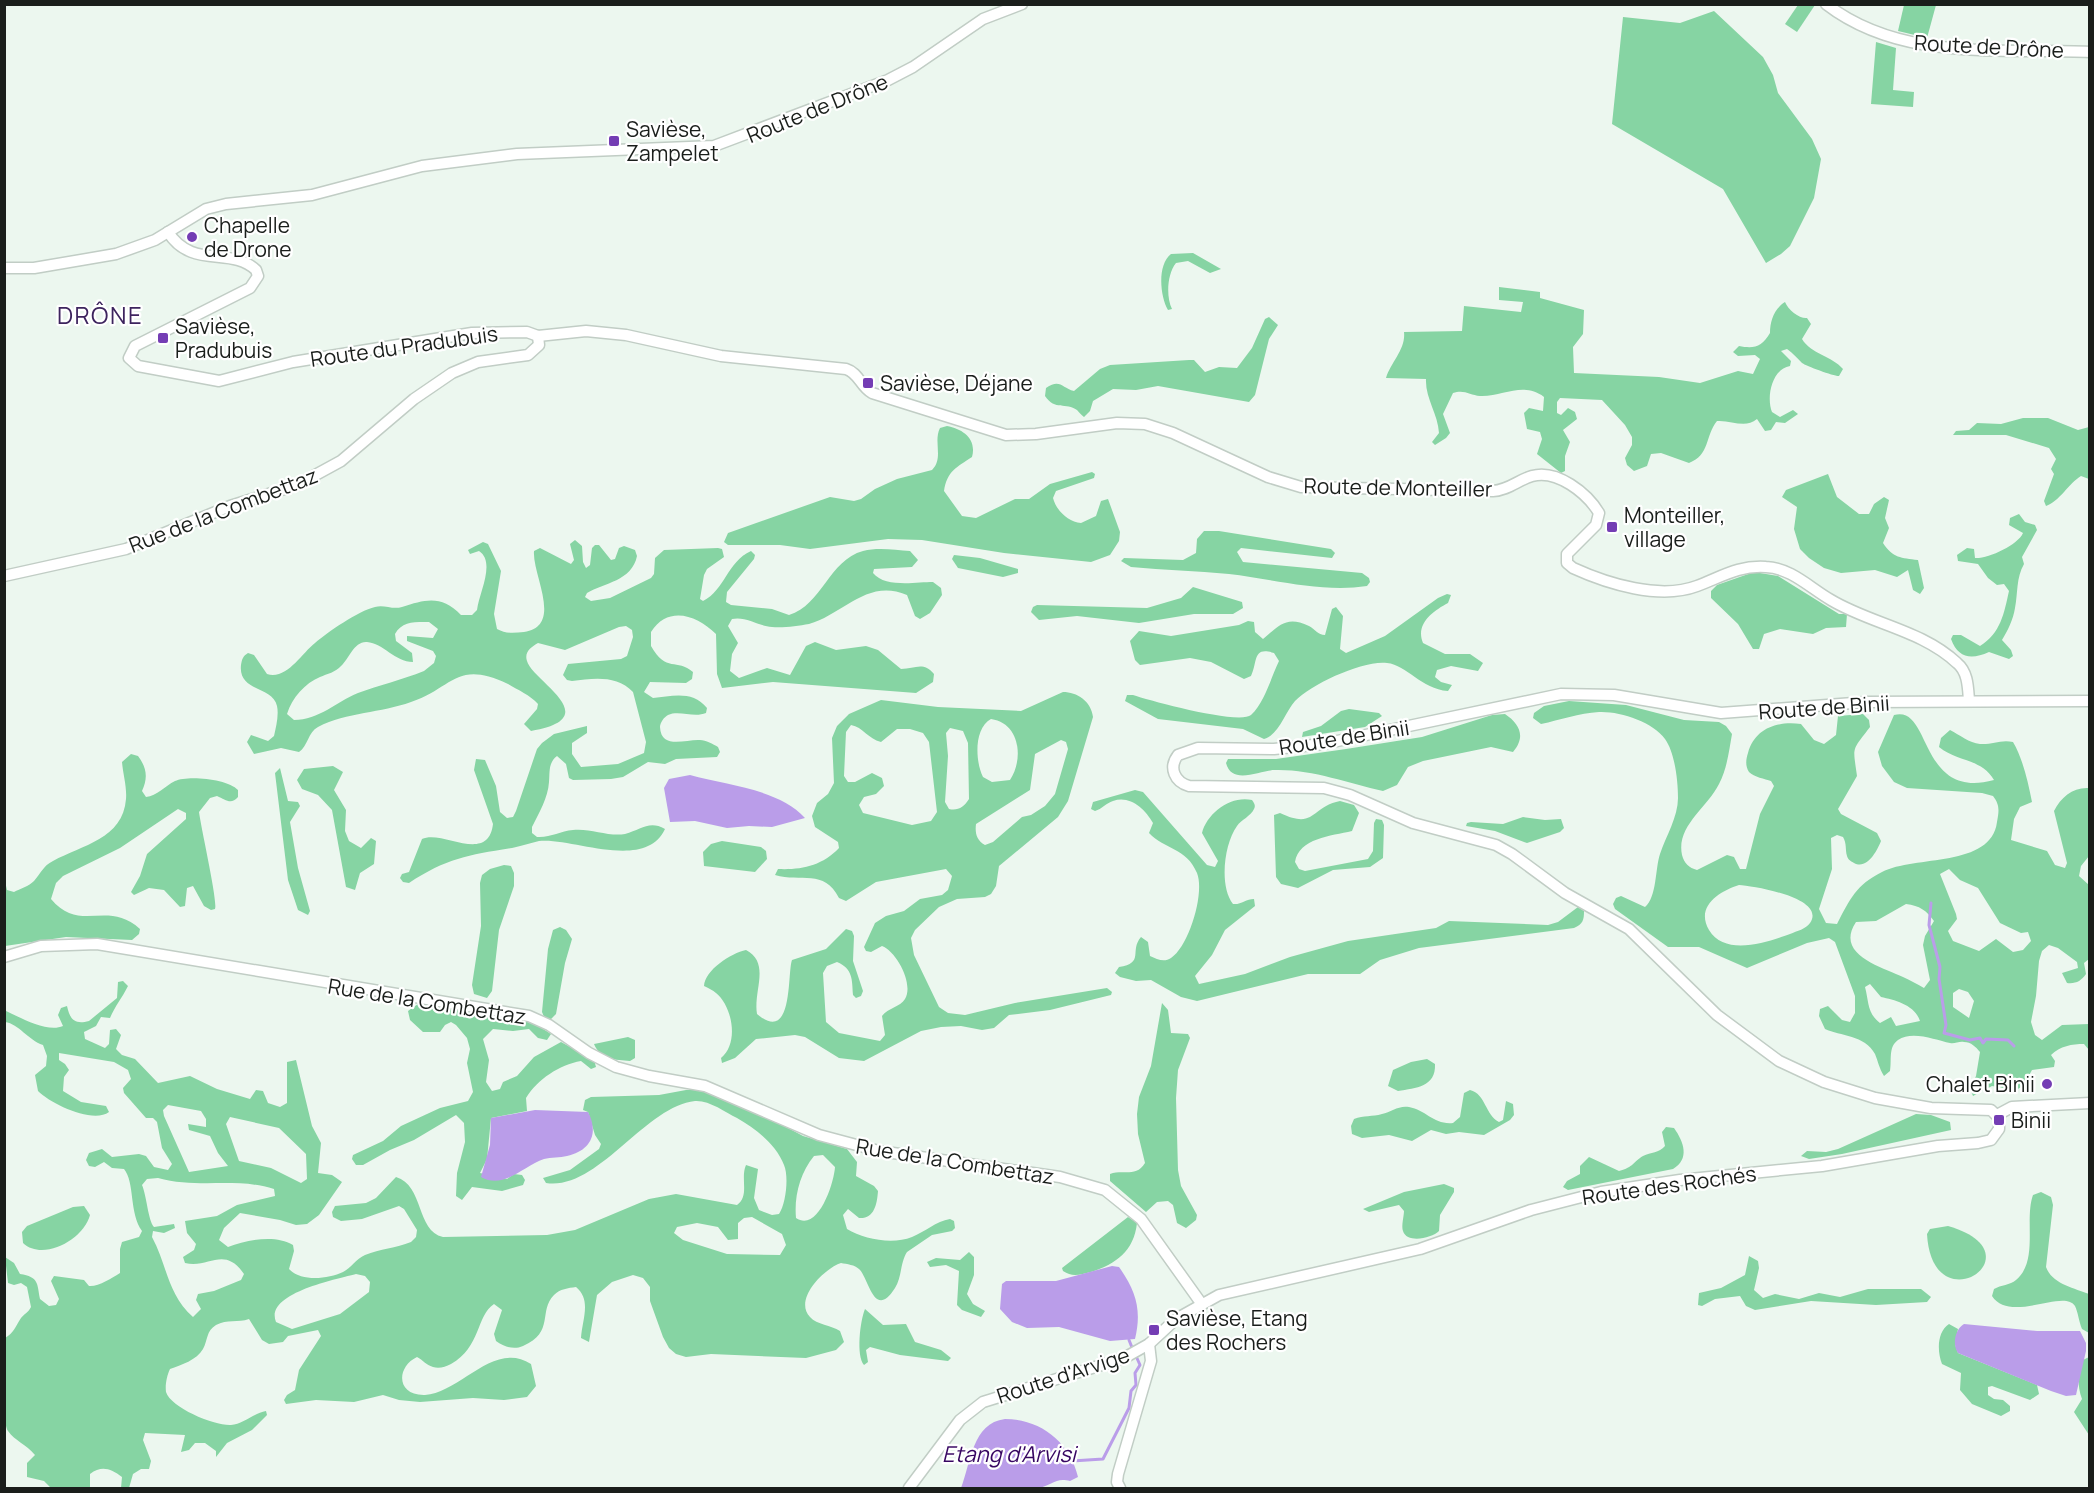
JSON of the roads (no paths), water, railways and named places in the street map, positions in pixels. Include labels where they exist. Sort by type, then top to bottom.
[{"type":"street","name":"Route de Drône","points":[[4,268],[34,268],[116,254],[140,246],[200,212],[214,207],[312,195],[422,166],[486,156],[593,149],[705,148],[723,144],[888,80],[913,67],[983,19],[1022,4]]},
{"type":"street","name":"Route de Drône","points":[[1826,4],[1871,31],[1921,45],[2090,52]]},
{"type":"street","name":"Route du Pradubuis","points":[[168,232],[176,244],[186,251],[249,264],[256,270],[257,278],[250,288],[225,302],[135,346],[129,358],[138,366],[215,381],[293,362],[396,348],[472,333],[527,332],[538,336],[577,331],[618,333],[708,354],[842,368],[852,371],[858,378]]},
{"type":"street","name":"Rue de la Combettaz","points":[[4,576],[126,549],[222,508],[309,480],[349,454],[440,380],[473,364],[531,354],[539,345],[538,336]]},
{"type":"street","name":"Route de Monteiller","points":[[858,378],[863,386],[872,393],[1001,434],[1036,434],[1118,423],[1154,426],[1268,477],[1301,487],[1493,491],[1512,487],[1534,476],[1556,477],[1581,494],[1597,509],[1599,516],[1594,527],[1567,554],[1567,563],[1573,568],[1658,593],[1689,588],[1737,569],[1762,566],[1778,569],[1845,608],[1909,633],[1947,655],[1964,671],[1969,701]]},
{"type":"street","name":"Route de Binii","points":[[1997,1115],[1988,1109],[1931,1108],[1875,1098],[1824,1082],[1779,1060],[1717,1015],[1629,929],[1565,893],[1496,845],[1413,823],[1331,790],[1307,786],[1189,786],[1179,781],[1173,769],[1178,755],[1191,749],[1274,749],[1323,744],[1561,694],[1614,695],[1720,713],[1866,702],[2090,701]]},
{"type":"street","name":"Rue de la Combettaz","points":[[4,957],[41,946],[64,943],[116,946],[366,991],[528,1016],[549,1025],[589,1053],[616,1067],[649,1076],[705,1086],[814,1133],[850,1144],[879,1151],[1060,1177],[1098,1187],[1119,1199],[1142,1219],[1201,1303]]},
{"type":"street","points":[[1997,1115],[2008,1108],[2019,1106],[2090,1103]]},
{"type":"street","name":"Route des Rochés","points":[[1149,1344],[1176,1319],[1201,1303],[1225,1293],[1420,1249],[1531,1210],[1601,1192],[1680,1180],[1822,1166],[1938,1146],[1978,1143],[1991,1140],[2000,1129],[1997,1115]]},
{"type":"street","points":[[1120,1488],[1116,1482],[1152,1357],[1149,1344]]},
{"type":"street","name":"Route d'Arvige","points":[[909,1488],[960,1420],[984,1402],[1096,1368],[1124,1358],[1149,1344]]},
{"type":"water","points":[[690,775],[767,794],[794,808],[805,818],[772,827],[727,828],[695,821],[670,822],[664,788],[669,779]]},
{"type":"water","points":[[535,1110],[588,1112],[593,1127],[591,1140],[575,1154],[544,1159],[506,1179],[498,1181],[481,1177],[490,1145],[491,1118]]},
{"type":"water","points":[[1112,1266],[1119,1267],[1130,1284],[1136,1301],[1138,1319],[1135,1339],[1110,1341],[1059,1327],[1027,1328],[1012,1322],[1000,1309],[1002,1284],[1006,1281],[1056,1281]]},
{"type":"water","points":[[1964,1324],[2037,1331],[2080,1331],[2086,1343],[2086,1351],[2076,1395],[2066,1396],[2051,1391],[1958,1353],[1955,1337]]},
{"type":"water","name":"Etang d'Arvisi","points":[[1005,1419],[1030,1423],[1052,1435],[1068,1453],[1078,1477],[1070,1481],[1057,1481],[1032,1489],[961,1488],[979,1436],[994,1422]]},
{"type":"waterway","points":[[1931,903],[1929,925],[1940,967],[1939,979],[1946,1025],[1944,1033],[1970,1040],[1980,1038],[1983,1043],[1986,1039],[2008,1040],[2014,1046]]},
{"type":"waterway","points":[[1129,1340],[1133,1350]]},
{"type":"waterway","points":[[1072,1461],[1103,1459],[1129,1408],[1131,1391],[1136,1385],[1135,1373],[1140,1365],[1136,1356]]},
{"type":"place","name":"Savièse, Zampelet","points":[[614,141]]},
{"type":"place","name":"Chapelle de Drone","points":[[192,237]]},
{"type":"place","name":"Savièse, Pradubuis","points":[[163,338]]},
{"type":"place","name":"Savièse, Déjane","points":[[868,383]]},
{"type":"place","name":"Monteiller, village","points":[[1612,527]]},
{"type":"place","name":"Chalet Binii","points":[[2047,1084]]},
{"type":"place","name":"Binii","points":[[1999,1120]]},
{"type":"place","name":"Savièse, Etang des Rochers","points":[[1154,1330]]},
{"type":"district","name":"DRÔNE","points":[[100,314]]}]
